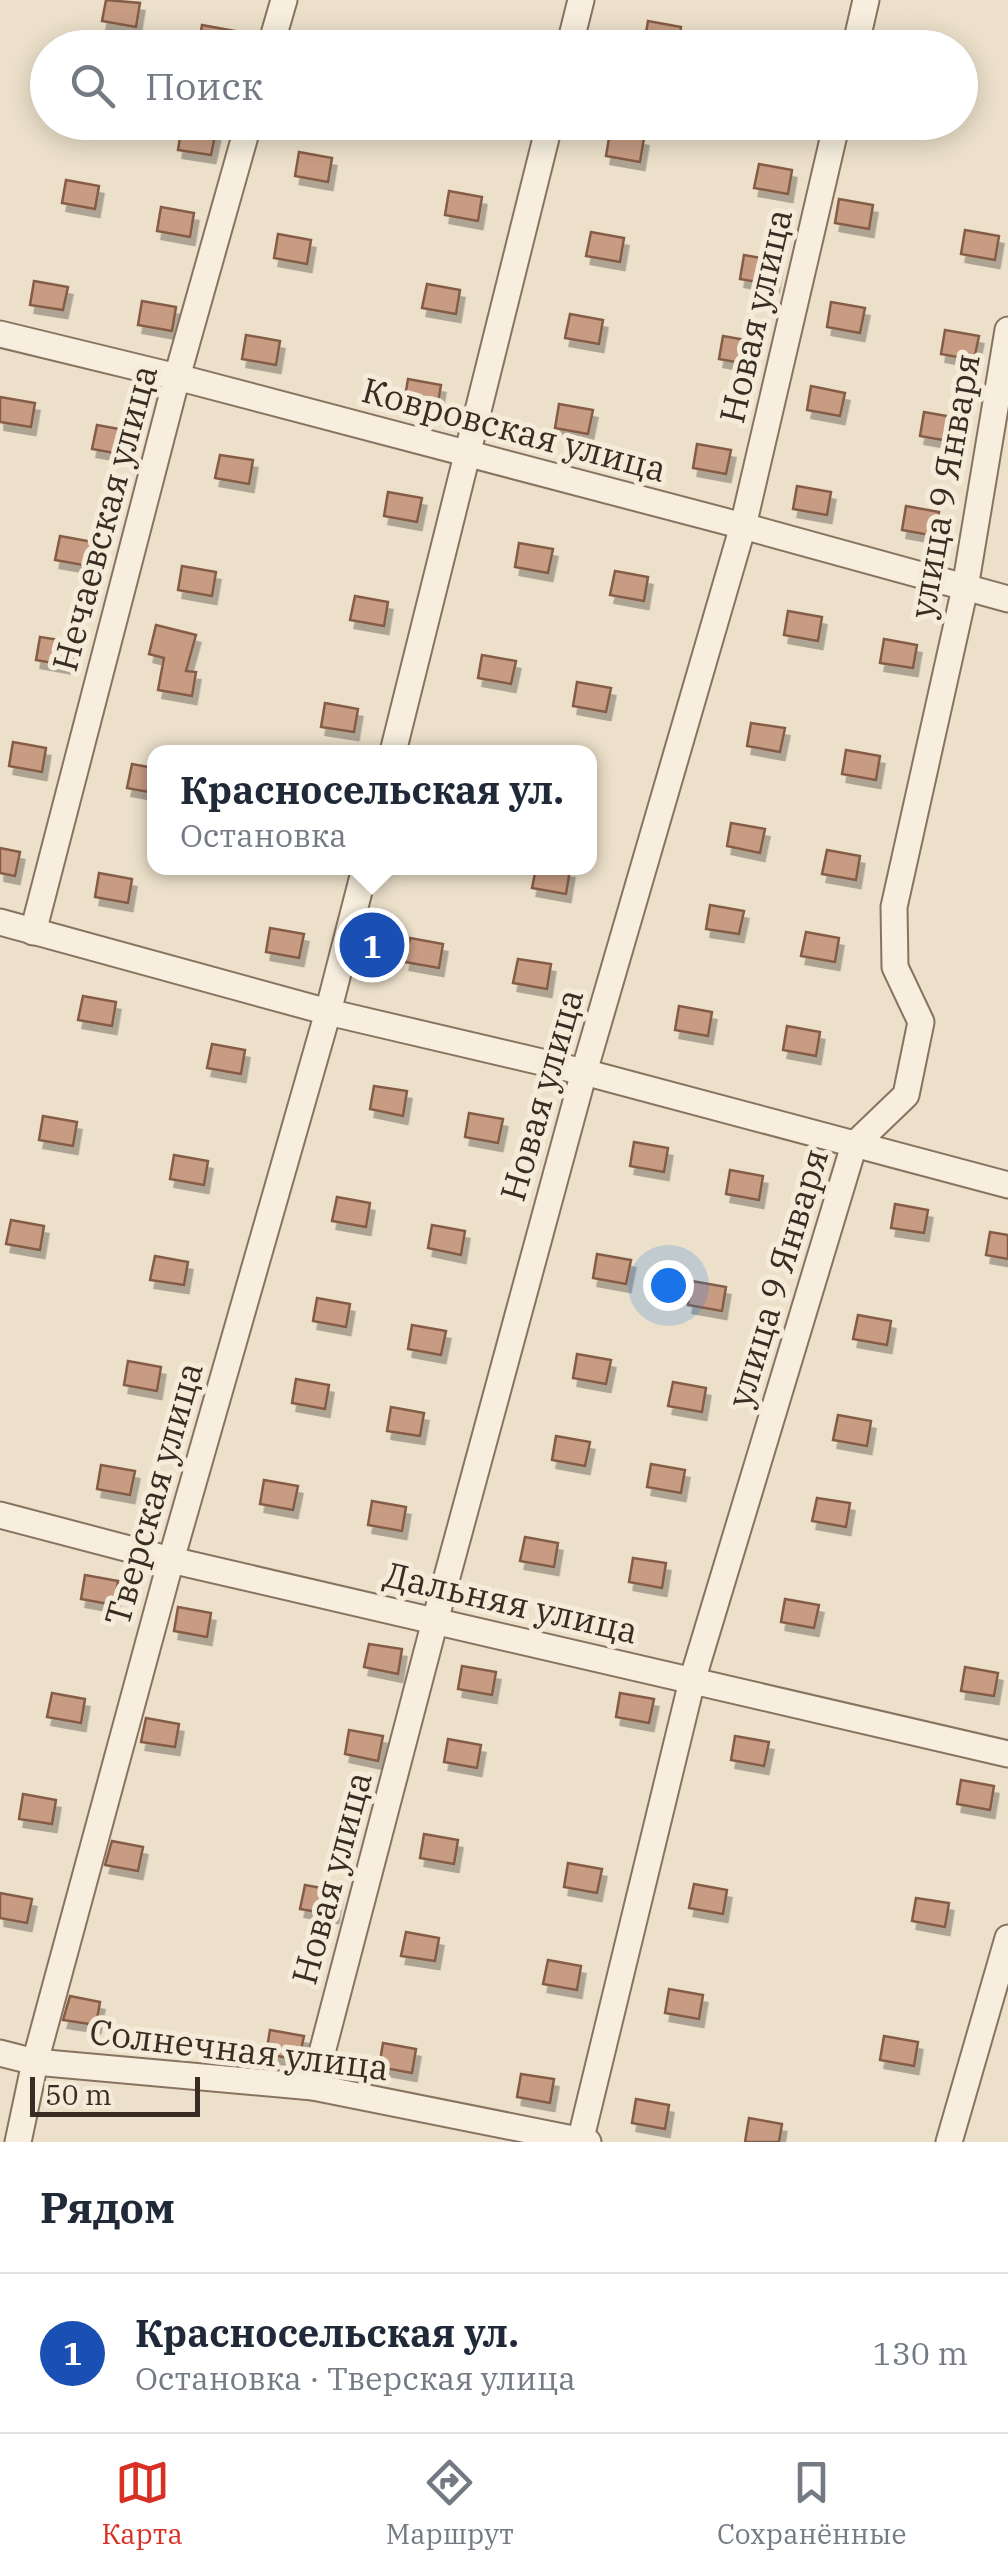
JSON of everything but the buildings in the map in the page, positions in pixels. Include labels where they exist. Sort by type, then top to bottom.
[{"type":"street","points":[[275,30],[284,0]]},
{"type":"street","points":[[573,30],[580,0]]},
{"type":"street","points":[[859,30],[866,0]]},
{"type":"street","name":"Нечаевская улица","points":[[32,932],[244,140]]},
{"type":"street","points":[[395,745],[545,140]]},
{"type":"street","name":"Новая улица","points":[[313,2087],[584,1072],[743,526],[833,140]]},
{"type":"street","name":"улица 9 Января","points":[[583,2142],[692,1681],[854,1145],[906,1095],[921,1022],[895,968],[894,907],[965,588],[1008,330]]},
{"type":"street","name":"Ковровская улица","points":[[0,334],[178,377],[1008,599]]},
{"type":"street","name":"Тверская улица","points":[[18,2142],[35,2062],[170,1560],[328,1012],[363,875]]},
{"type":"street","points":[[0,922],[328,1012],[584,1072],[1008,1184]]},
{"type":"street","name":"Дальняя улица","points":[[0,1516],[170,1560],[1008,1754]]},
{"type":"street","points":[[950,2142],[1008,1938]]},
{"type":"street","name":"Солнечная улица","points":[[0,2053],[35,2062],[313,2087],[583,2142]]},
{"type":"place","name":"Красносельская ул.","points":[[372,945]]}]
